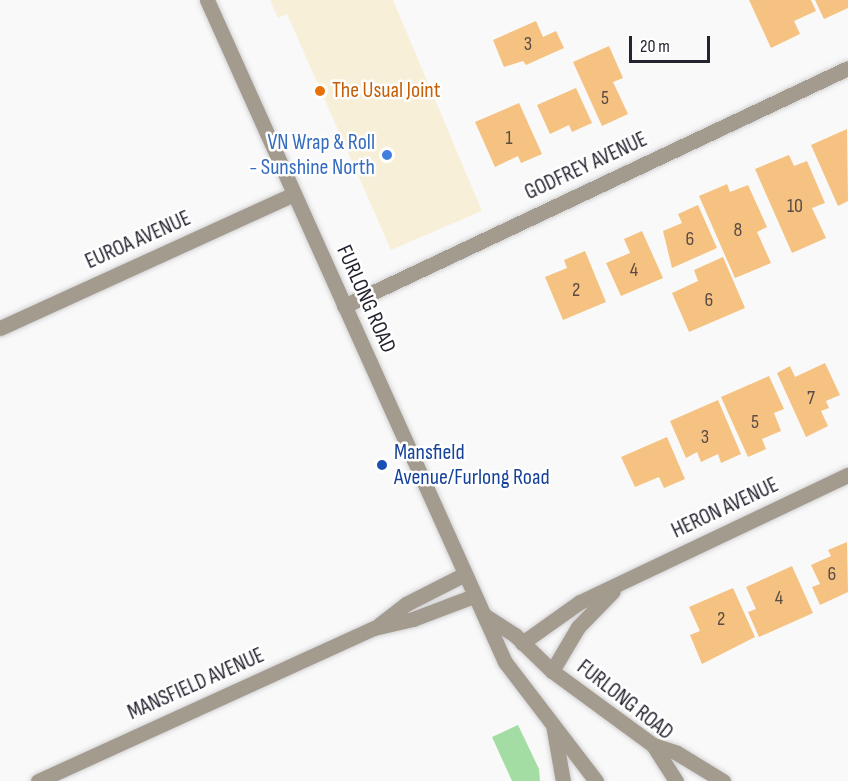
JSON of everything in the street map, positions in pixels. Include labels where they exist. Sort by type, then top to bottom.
[{"type":"street","name":"FURLONG ROAD","points":[[207,0],[505,662],[596,781]]},
{"type":"street","name":"GODFREY AVENUE","points":[[344,306],[848,68]]},
{"type":"street","name":"EUROA AVENUE","points":[[0,328],[294,194]]},
{"type":"street","name":"HERON AVENUE","points":[[522,643],[580,602],[848,475]]},
{"type":"street","name":"MANSFIELD AVENUE","points":[[374,628],[406,604],[464,575]]},
{"type":"street","name":"HERON AVENUE","points":[[552,671],[578,627],[621,583]]},
{"type":"street","name":"MANSFIELD AVENUE","points":[[38,781],[374,628],[413,619],[474,596]]},
{"type":"street","name":"FURLONG ROAD","points":[[484,615],[522,643],[552,671],[653,745],[676,781]]},
{"type":"street","points":[[553,723],[563,781]]},
{"type":"street","points":[[653,745],[677,753],[723,781]]},
{"type":"shaded area","points":[[270,0],[393,0],[482,211],[391,250],[287,14],[278,18]]},
{"type":"green space","points":[[518,725],[539,769],[540,781],[512,781],[492,737]]},
{"type":"building","points":[[749,0],[811,0],[816,11],[794,21],[800,34],[771,48]]},
{"type":"building","points":[[815,0],[848,0],[848,8],[824,19]]},
{"type":"building","points":[[536,21],[543,37],[556,31],[564,48],[526,65],[523,61],[504,67],[493,40]]},
{"type":"building","points":[[609,46],[623,78],[613,82],[628,114],[602,126],[573,62]]},
{"type":"building","points":[[576,88],[592,123],[572,132],[569,125],[550,134],[537,105]]},
{"type":"building","points":[[519,103],[542,154],[521,163],[518,156],[495,167],[475,122]]},
{"type":"building","points":[[847,129],[848,201],[838,206],[811,145]]},
{"type":"building","points":[[789,155],[794,166],[807,161],[825,203],[812,208],[826,238],[792,253],[755,169]]},
{"type":"building","points":[[727,184],[730,192],[748,185],[767,227],[757,232],[771,263],[735,278],[699,196]]},
{"type":"building","points":[[698,205],[717,248],[672,268],[663,231],[682,223],[678,214]]},
{"type":"building","points":[[642,231],[663,278],[621,296],[606,263],[630,253],[624,239]]},
{"type":"building","points":[[585,251],[606,302],[563,320],[545,277],[567,268],[564,260]]},
{"type":"building","points":[[723,257],[745,308],[689,332],[672,293],[698,281],[694,270]]},
{"type":"building","points":[[825,363],[840,395],[826,401],[829,408],[821,411],[828,426],[806,437],[777,373],[790,366],[795,377]]},
{"type":"building","points":[[769,376],[784,409],[774,413],[781,431],[762,439],[766,449],[748,457],[721,397]]},
{"type":"building","points":[[718,400],[741,454],[721,463],[718,454],[701,462],[697,452],[686,458],[670,421]]},
{"type":"building","points":[[667,437],[685,479],[664,488],[659,477],[635,487],[621,457]]},
{"type":"building","points":[[847,542],[848,592],[820,605],[812,587],[820,584],[811,565],[831,556],[828,550]]},
{"type":"building","points":[[792,566],[813,613],[759,637],[748,612],[756,609],[746,587]]},
{"type":"building","points":[[733,588],[755,637],[702,664],[690,635],[700,631],[689,607]]},
{"type":"place","name":"The Usual Joint","points":[[320,91]]},
{"type":"place","name":"VN Wrap & Roll - Sunshine North","points":[[387,155]]},
{"type":"place","name":"Mansfield Avenue/Furlong Road","points":[[382,465]]}]
